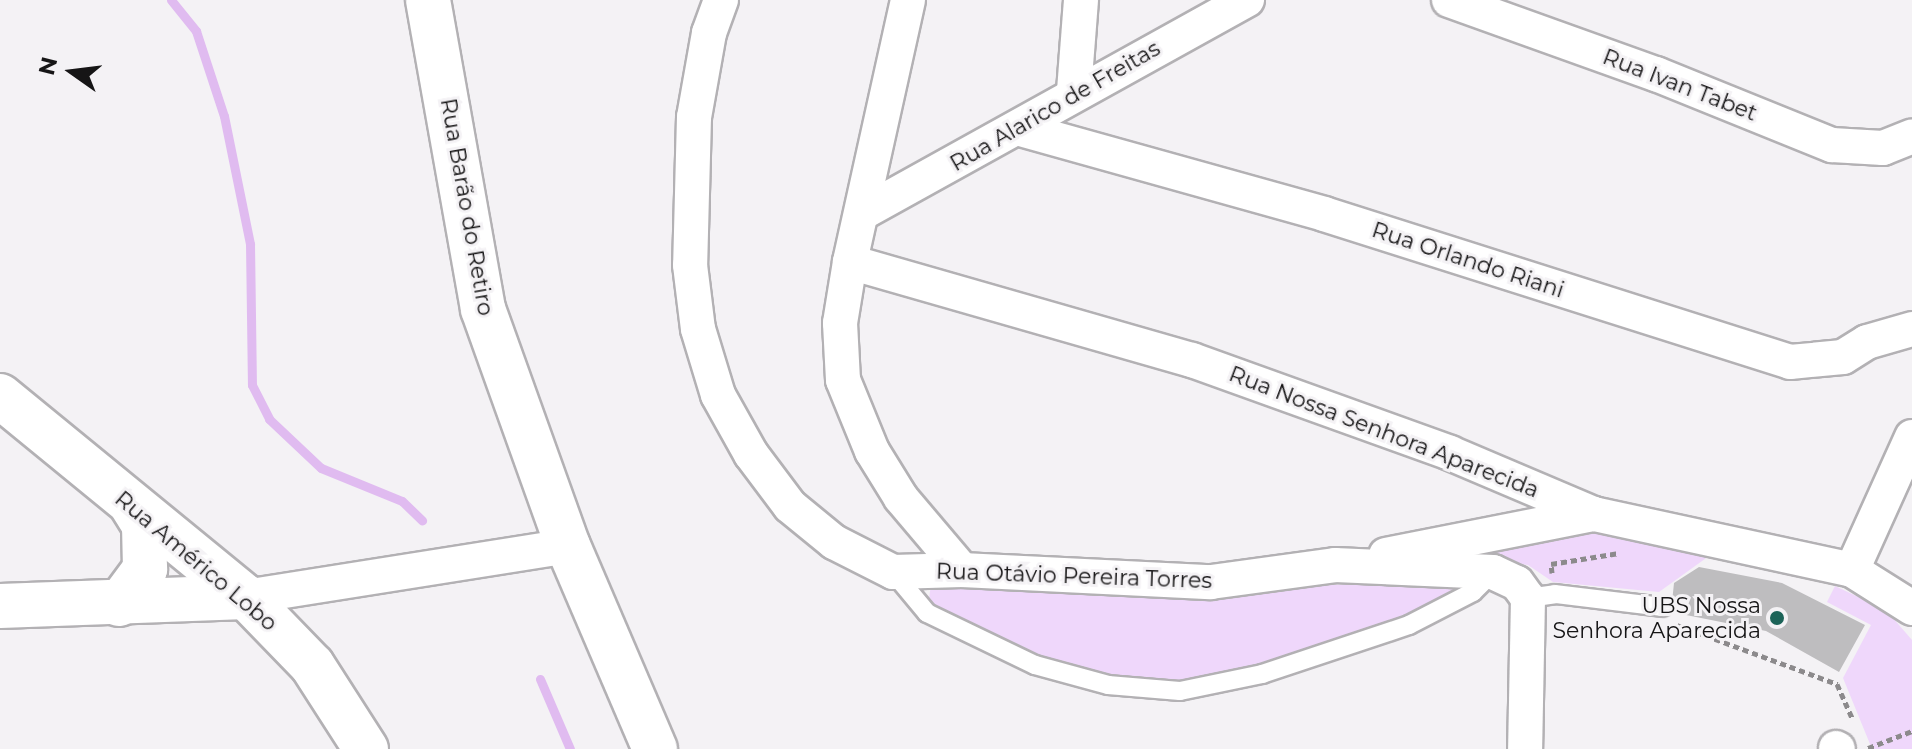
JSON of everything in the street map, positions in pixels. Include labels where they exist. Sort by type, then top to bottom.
[{"type":"main road","name":"Rua Barão do Retiro","points":[[428,0],[483,309],[568,546],[655,749]]},
{"type":"main road","name":"Rua Américo Lobo","points":[[0,396],[246,597],[312,665],[366,749]]},
{"type":"main road","points":[[119,604],[145,569],[148,547],[132,506]]},
{"type":"main road","points":[[0,606],[246,597]]},
{"type":"street","name":"Rua Otávio Pereira Torres","points":[[721,0],[709,33],[694,117],[690,265],[698,329],[718,395],[751,454],[790,506],[834,542],[893,572],[962,570],[1211,582],[1335,565],[1493,572]]},
{"type":"street","points":[[908,0],[864,212],[850,262],[840,323],[843,380],[872,451],[901,498],[962,570]]},
{"type":"street","points":[[1074,91],[1081,0]]},
{"type":"street","name":"Rua Alarico de Freitas","points":[[864,212],[1020,129],[1074,91],[1247,0]]},
{"type":"street","name":"Rua Ivan Tabet","points":[[1449,0],[1656,74],[1832,145],[1883,148],[1912,136]]},
{"type":"street","name":"Rua Orlando Riani","points":[[1020,129],[1324,214],[1790,362],[1843,357],[1867,342],[1912,329]]},
{"type":"street","name":"Rua Nossa Senhora Aparecida","points":[[850,262],[1192,360],[1450,453],[1594,514],[1852,570],[1912,608]]},
{"type":"street","points":[[1852,570],[1912,437]]},
{"type":"street","points":[[1335,565],[1594,514]]},
{"type":"street","points":[[246,597],[568,546]]},
{"type":"street","points":[[1493,572],[1542,596],[1525,749]]},
{"type":"lane","name":"Rua Otávio Pereira Torres","points":[[893,572],[927,613],[1035,665],[1108,685],[1180,691],[1262,674],[1409,625],[1473,592],[1493,572]]},
{"type":"lane","points":[[1542,596],[1662,607]]},
{"type":"path","points":[[1542,596],[1551,564],[1629,552],[1646,525]]},
{"type":"path","points":[[1662,607],[1661,619],[1837,684],[1847,739],[1866,749],[1912,731]]},
{"type":"shaded area","points":[[1576,522],[1709,556],[1659,592],[1553,582],[1528,565],[1467,559],[1466,548]]},
{"type":"shaded area","points":[[932,576],[1209,593],[1470,576],[1472,586],[1406,622],[1262,669],[1178,683],[1111,681],[1036,659],[928,607]]},
{"type":"shaded area","points":[[1835,586],[1886,610],[1912,640],[1912,749],[1872,749],[1843,678],[1871,625],[1827,602]]},
{"type":"building","name":"UBS Nossa Senhora Aparecida","points":[[1699,567],[1782,583],[1865,625],[1839,672],[1766,631],[1671,612],[1674,583]]},
{"type":"waterway","points":[[171,0],[196,31],[224,116],[250,244],[252,385],[269,419],[321,468],[402,501],[422,520]]},
{"type":"waterway","points":[[540,679],[570,749]]},
{"type":"place","name":"UBS Nossa Senhora Aparecida","points":[[1777,618]]}]
